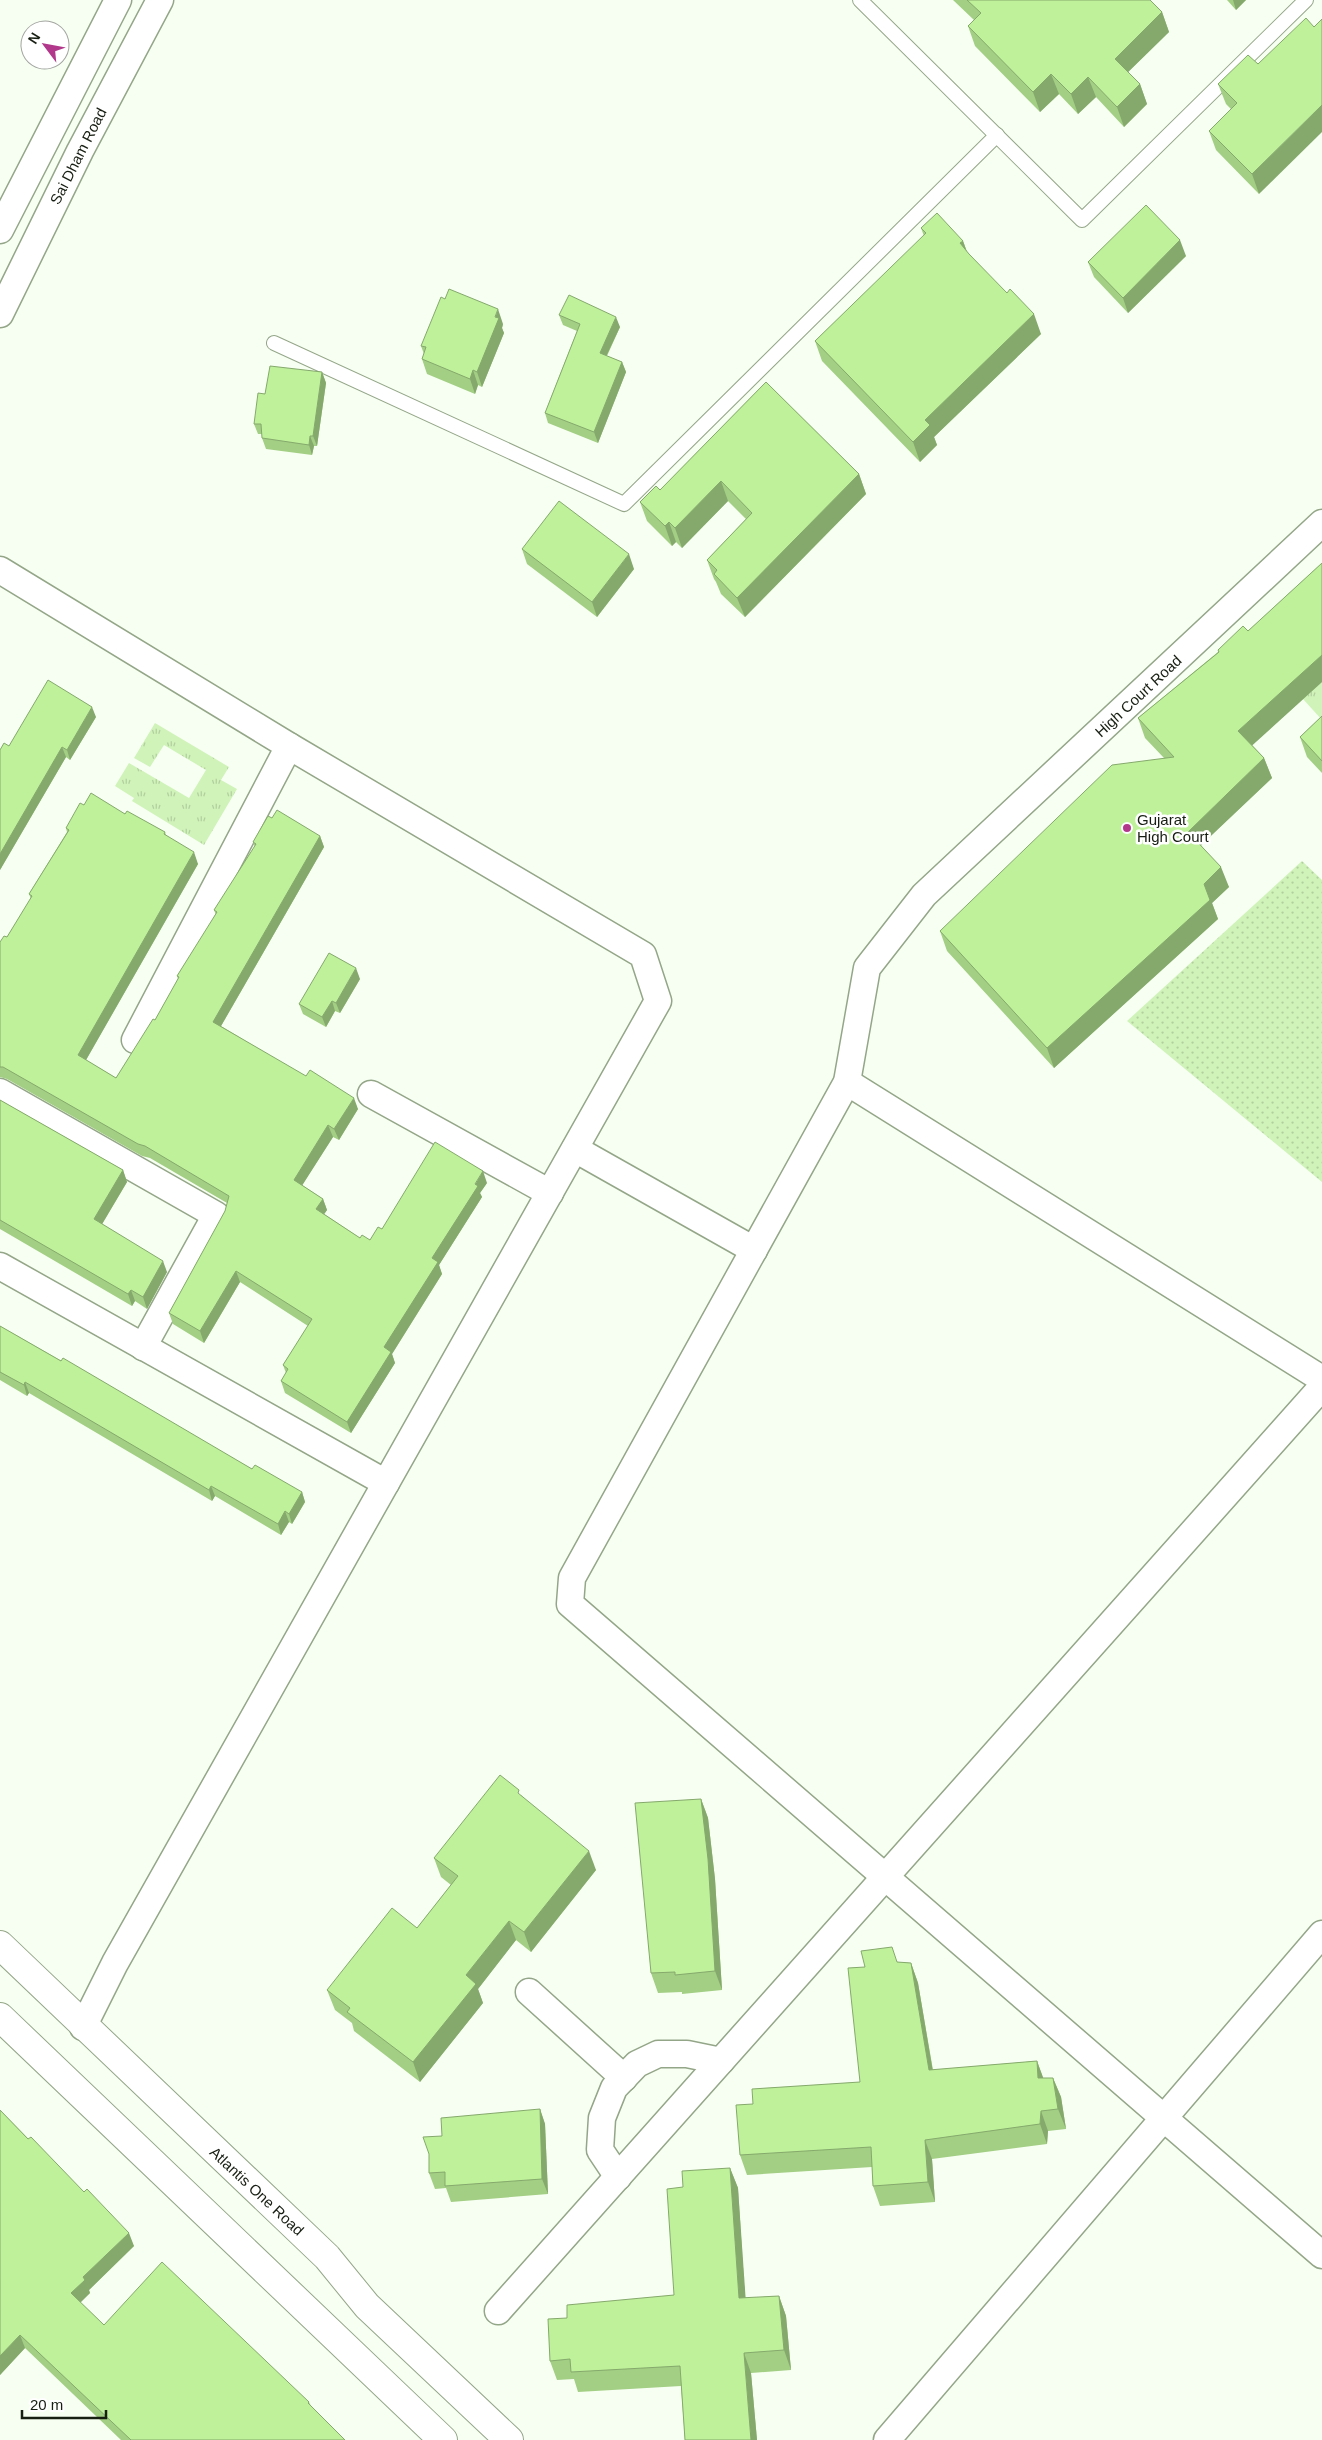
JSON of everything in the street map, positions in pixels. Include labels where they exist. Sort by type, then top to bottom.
[{"type":"street","points":[[0,230],[118,0]]},
{"type":"street","name":"Sai Dham Road","points":[[0,314],[80,151],[160,0]]},
{"type":"street","name":"High Court Road","points":[[885,1876],[570,1604],[572,1578],[847,1082],[867,968],[924,895],[1322,524]]},
{"type":"street","points":[[0,570],[289,746],[643,955],[658,1001],[115,1963],[83,2026]]},
{"type":"street","points":[[136,1040],[289,746]]},
{"type":"street","points":[[847,1082],[1322,1379]]},
{"type":"street","points":[[0,1092],[216,1215],[143,1347]]},
{"type":"street","points":[[371,1094],[550,1193]]},
{"type":"street","points":[[575,1148],[754,1250]]},
{"type":"street","points":[[0,1266],[386,1483]]},
{"type":"street","points":[[498,2311],[1322,1387]]},
{"type":"street","points":[[885,1876],[1322,2255]]},
{"type":"street","points":[[888,2440],[1322,1934]]},
{"type":"street","name":"Atlantis One Road","points":[[0,1945],[327,2257],[367,2306],[509,2440]]},
{"type":"street","points":[[529,1992],[624,2078]]},
{"type":"street","points":[[0,2016],[435,2437]]},
{"type":"street","points":[[618,2177],[600,2150],[602,2118],[614,2088],[637,2064],[658,2054],[687,2054],[721,2061]]},
{"type":"lane","points":[[860,0],[1082,220],[1306,0]]},
{"type":"lane","points":[[274,343],[624,504],[997,135]]},
{"type":"green space","points":[[1322,682],[1322,720],[1303,699]]},
{"type":"green space","points":[[155,723],[229,767],[221,780],[237,789],[204,845],[132,801],[134,798],[115,786],[129,763],[189,798],[206,770],[164,745],[150,767],[134,758]]},
{"type":"green space","points":[[1302,861],[1322,880],[1322,1182],[1127,1021]]},
{"type":"building","points":[[967,0],[1150,0],[1162,12],[1115,59],[1140,84],[1117,107],[1088,77],[1071,94],[1051,74],[1033,92],[968,26],[981,13]]},
{"type":"building","points":[[1306,18],[1314,27],[1322,19],[1322,105],[1252,174],[1209,131],[1237,103],[1218,84],[1248,55],[1258,64]]},
{"type":"building","points":[[1146,205],[1180,240],[1123,298],[1088,262]]},
{"type":"building","points":[[937,213],[963,241],[960,243],[969,254],[1007,293],[1010,289],[1034,314],[925,420],[930,425],[913,442],[815,341],[926,233],[921,228]]},
{"type":"building","points":[[449,289],[498,309],[495,317],[499,318],[477,372],[473,370],[470,379],[422,359],[426,347],[421,346],[441,297],[445,299]]},
{"type":"building","points":[[569,295],[616,317],[600,353],[622,362],[594,432],[545,413],[580,324],[559,315]]},
{"type":"building","points":[[270,366],[322,372],[313,436],[310,436],[309,445],[262,438],[261,424],[254,424],[258,393],[265,394]]},
{"type":"building","points":[[766,382],[859,474],[737,598],[714,574],[717,570],[707,560],[752,513],[721,481],[675,528],[669,522],[665,526],[640,502],[656,486],[660,490]]},
{"type":"building","points":[[559,501],[629,554],[592,602],[522,549]]},
{"type":"building","name":"Gujarat High Court","points":[[1322,563],[1322,655],[1238,731],[1264,758],[1188,832],[1221,867],[1204,884],[1210,900],[1047,1048],[940,931],[1112,765],[1174,757],[1138,718],[1219,652],[1218,650],[1243,626],[1248,631]]},
{"type":"building","points":[[48,680],[92,707],[67,750],[62,747],[0,854],[0,750],[4,743],[9,746]]},
{"type":"building","points":[[1322,716],[1322,761],[1300,737]]},
{"type":"building","points":[[91,793],[125,814],[127,811],[165,832],[164,834],[194,852],[78,1055],[116,1078],[153,1019],[155,1020],[179,977],[177,976],[217,912],[214,910],[256,844],[253,842],[268,816],[272,818],[277,810],[320,836],[213,1022],[306,1076],[310,1070],[354,1098],[334,1129],[328,1125],[294,1180],[323,1199],[316,1209],[360,1238],[362,1235],[370,1240],[378,1227],[382,1229],[435,1142],[483,1171],[475,1184],[478,1186],[432,1258],[438,1262],[384,1347],[391,1352],[347,1422],[281,1381],[288,1369],[283,1365],[312,1319],[236,1271],[200,1331],[169,1313],[225,1211],[229,1196],[145,1146],[138,1144],[0,1067],[0,942],[4,936],[7,937],[32,896],[29,894],[69,830],[66,828],[80,803],[84,805]]},
{"type":"building","points":[[329,953],[356,968],[336,1003],[332,1001],[322,1017],[299,1004]]},
{"type":"building","points":[[0,1100],[123,1170],[94,1219],[163,1261],[143,1297],[131,1290],[128,1294],[0,1220]]},
{"type":"building","points":[[0,1326],[61,1361],[63,1358],[252,1469],[255,1465],[302,1492],[289,1514],[285,1511],[278,1524],[211,1486],[209,1490],[25,1382],[24,1385],[0,1372]]},
{"type":"building","points":[[500,1775],[519,1790],[518,1793],[589,1851],[524,1932],[509,1921],[466,1975],[476,1984],[413,2062],[347,2012],[350,2008],[327,1990],[392,1908],[417,1928],[458,1876],[434,1858]]},
{"type":"building","points":[[701,1799],[708,1859],[715,1971],[675,1975],[675,1972],[651,1973],[635,1803]]},
{"type":"building","points":[[892,1947],[897,1962],[911,1963],[929,2070],[1037,2061],[1038,2078],[1053,2078],[1058,2109],[1041,2111],[1040,2124],[925,2140],[928,2182],[873,2186],[871,2147],[740,2155],[736,2105],[753,2104],[752,2089],[860,2082],[848,1968],[865,1967],[861,1951]]},
{"type":"building","points":[[540,2109],[542,2179],[445,2186],[445,2172],[429,2173],[429,2154],[423,2137],[442,2136],[441,2118]]},
{"type":"building","points":[[0,2110],[28,2139],[31,2137],[84,2192],[87,2189],[129,2233],[83,2277],[85,2280],[71,2293],[104,2325],[162,2262],[309,2402],[345,2440],[131,2440],[20,2335],[0,2356]]},
{"type":"building","points":[[730,2168],[739,2298],[779,2296],[784,2350],[744,2353],[751,2440],[685,2440],[680,2366],[571,2372],[570,2359],[550,2361],[548,2319],[567,2318],[567,2305],[674,2295],[667,2189],[683,2187],[682,2171]]},
{"type":"place","name":"Gujarat High Court","points":[[1127,828]]}]
